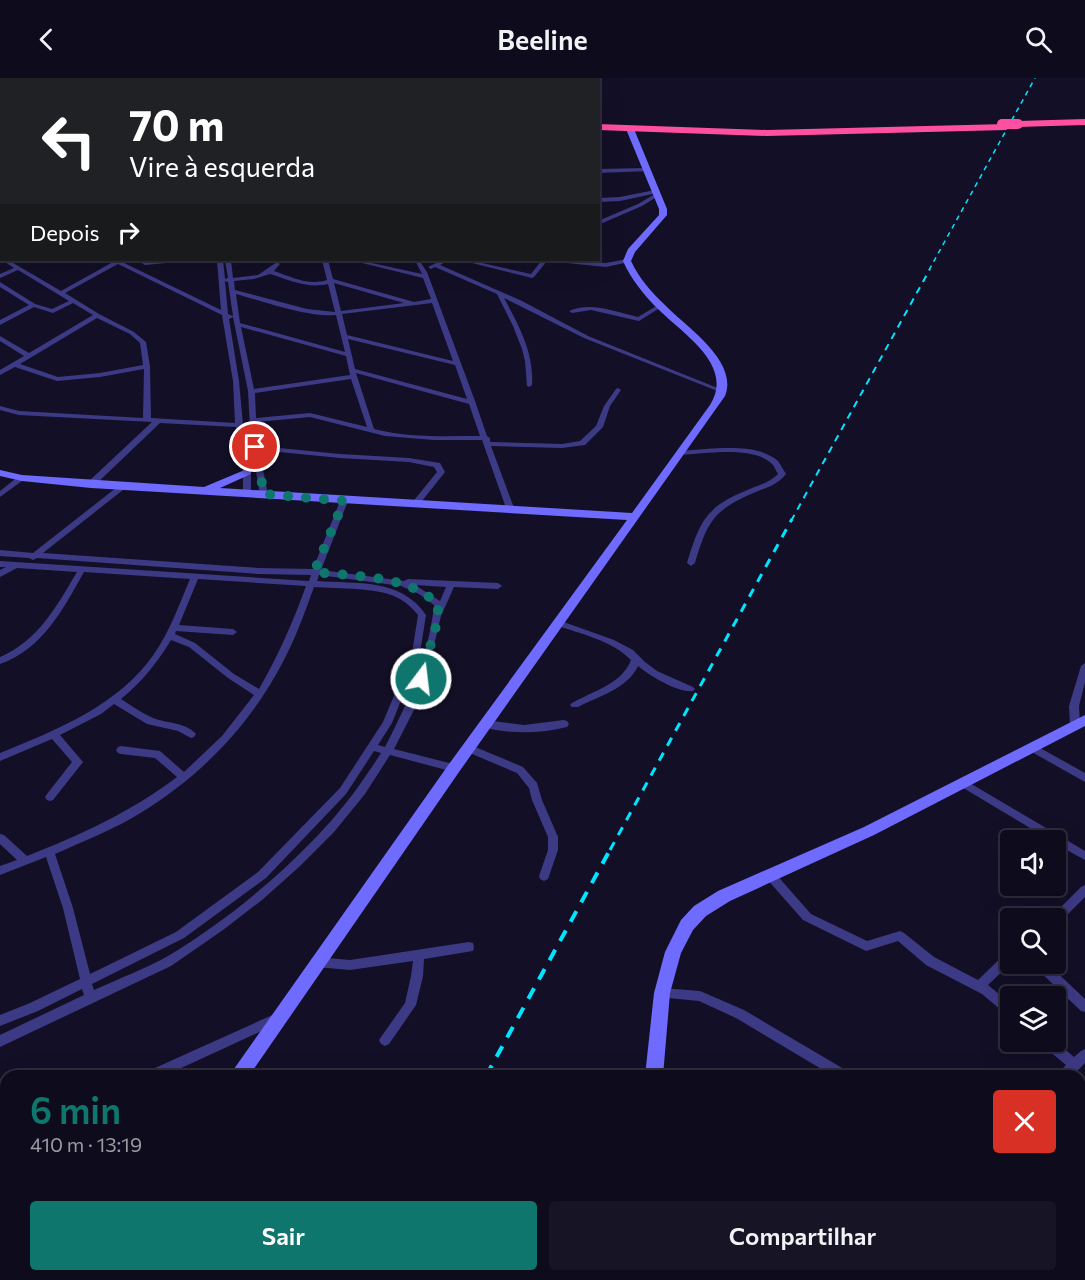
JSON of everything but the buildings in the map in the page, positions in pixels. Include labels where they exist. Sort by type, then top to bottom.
[{"type":"highway","points":[[1019,126],[1085,124]]},
{"type":"highway","points":[[600,126],[769,131],[1085,124]]},
{"type":"highway","points":[[600,126],[778,133],[1004,126]]},
{"type":"street","points":[[242,1070],[485,724],[716,404],[722,392],[722,378],[712,356],[660,306],[629,266],[632,251],[663,215],[640,148],[630,129]]},
{"type":"street","points":[[600,171],[647,170]]},
{"type":"street","points":[[600,200],[656,194]]},
{"type":"street","points":[[600,223],[656,194]]},
{"type":"street","points":[[7,261],[144,342],[147,366],[147,419]]},
{"type":"street","points":[[61,293],[116,261]]},
{"type":"street","points":[[120,261],[237,321],[348,355]]},
{"type":"street","points":[[145,261],[145,274]]},
{"type":"street","points":[[220,261],[225,316],[236,381],[239,426],[247,472],[247,494]]},
{"type":"street","points":[[228,261],[251,392],[255,447],[264,494]]},
{"type":"street","points":[[325,261],[346,337],[348,355],[371,430]]},
{"type":"street","points":[[358,261],[424,275]]},
{"type":"street","points":[[417,261],[473,403],[510,508]]},
{"type":"street","points":[[467,261],[532,276],[544,261]]},
{"type":"street","points":[[560,261],[629,266]]},
{"type":"street","points":[[424,275],[440,262],[586,337],[722,392]]},
{"type":"street","points":[[222,281],[259,277],[271,272],[277,264]]},
{"type":"street","points":[[606,265],[629,266]]},
{"type":"street","points":[[0,276],[19,268]]},
{"type":"street","points":[[271,272],[307,284],[317,285],[332,281],[417,304]]},
{"type":"street","points":[[0,284],[33,305],[53,311],[73,301]]},
{"type":"street","points":[[499,293],[532,369],[529,385]]},
{"type":"street","points":[[201,304],[224,300],[234,295],[307,311],[339,314],[434,301]]},
{"type":"street","points":[[0,323],[33,305]]},
{"type":"street","points":[[572,311],[591,308],[639,319],[660,306]]},
{"type":"street","points":[[0,372],[97,315]]},
{"type":"street","points":[[346,337],[458,364]]},
{"type":"street","points":[[0,338],[27,355]]},
{"type":"street","points":[[13,364],[57,380],[147,366]]},
{"type":"street","points":[[251,392],[353,373],[473,403]]},
{"type":"street","points":[[254,420],[310,416],[410,437],[562,446],[582,443],[599,427],[607,406],[618,390]]},
{"type":"street","points":[[0,408],[19,413],[239,426]]},
{"type":"street","points":[[91,484],[158,421]]},
{"type":"street","points":[[243,448],[255,447],[327,456],[414,459],[437,465],[441,472],[415,504]]},
{"type":"street","points":[[680,453],[753,452],[769,458],[780,468],[782,474],[776,482],[733,498],[708,517],[700,530],[692,563]]},
{"type":"street","points":[[204,491],[247,472]]},
{"type":"street","points":[[0,473],[22,478],[91,484],[634,517]]},
{"type":"street","points":[[0,495],[22,478]]},
{"type":"street","points":[[0,574],[36,555],[124,486]]},
{"type":"street","points":[[0,871],[49,851],[137,809],[184,777],[223,741],[260,694],[287,645],[344,501]]},
{"type":"street","points":[[0,553],[259,571],[314,572],[401,582],[498,586]]},
{"type":"street","points":[[136,574],[142,563]]},
{"type":"street","points":[[0,564],[81,571],[375,588],[392,591],[410,600],[422,615],[416,653],[387,723],[343,791],[262,874],[180,934],[0,1021]]},
{"type":"street","points":[[0,661],[18,654],[42,633],[81,571]]},
{"type":"street","points":[[0,758],[90,717],[115,700],[144,672],[172,632],[194,578]]},
{"type":"street","points":[[401,582],[425,593],[438,604],[438,619]]},
{"type":"street","points":[[0,1041],[178,956],[253,901],[321,837],[350,804],[388,751],[407,718],[451,584]]},
{"type":"street","points":[[558,623],[615,644],[631,652],[644,668],[657,676],[690,689]]},
{"type":"street","points":[[172,632],[231,676],[260,694]]},
{"type":"street","points":[[172,632],[233,632]]},
{"type":"street","points":[[416,653],[428,655]]},
{"type":"street","points":[[575,705],[615,686],[630,670],[636,659]]},
{"type":"street","points":[[655,1070],[662,993],[680,938],[700,911],[724,896],[869,831],[1080,722],[1074,706],[1085,666]]},
{"type":"street","points":[[115,700],[150,721],[180,728],[191,734]]},
{"type":"street","points":[[485,724],[516,728],[547,728],[564,724]]},
{"type":"street","points":[[50,797],[78,762],[54,735]]},
{"type":"street","points":[[372,747],[454,768]]},
{"type":"street","points":[[468,748],[520,770],[534,786],[537,800],[553,837],[552,850],[544,876]]},
{"type":"street","points":[[1033,748],[1085,778]]},
{"type":"street","points":[[121,750],[157,754],[184,777]]},
{"type":"street","points":[[963,783],[1085,856]]},
{"type":"street","points":[[0,838],[25,861]]},
{"type":"street","points":[[49,851],[68,908],[90,998]]},
{"type":"street","points":[[770,876],[807,917],[866,946],[900,936],[930,961],[979,986],[1000,1002]]},
{"type":"street","points":[[1066,909],[1085,890]]},
{"type":"street","points":[[316,962],[350,965],[468,947]]},
{"type":"street","points":[[385,1040],[410,1005],[417,976],[419,954]]},
{"type":"street","points":[[979,986],[1000,966]]},
{"type":"street","points":[[1051,974],[1085,1006]]},
{"type":"street","points":[[662,993],[700,996],[710,1000],[740,1014],[835,1070]]},
{"type":"street","points":[[163,1070],[277,1018]]},
{"type":"street","points":[[1059,1052],[1073,1064]]},
{"type":"street","points":[[1068,1070],[1085,1055]]},
{"type":"railway","points":[[929,270],[1035,78]]},
{"type":"railway","points":[[791,521],[930,269]]},
{"type":"railway","points":[[610,850],[792,519]]},
{"type":"railway","points":[[489,1070],[611,848]]},
{"type":"route","points":[[255,447],[264,494],[344,501],[314,572],[401,582],[425,593],[438,604],[438,619],[421,679]]}]
